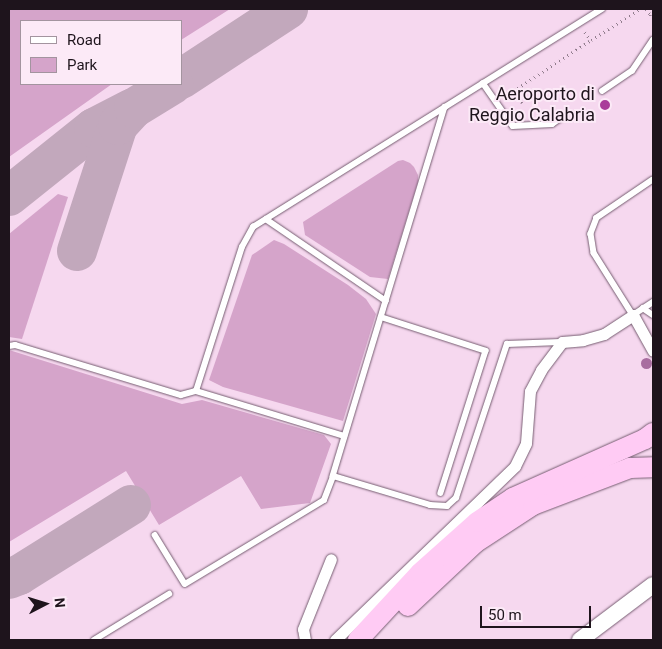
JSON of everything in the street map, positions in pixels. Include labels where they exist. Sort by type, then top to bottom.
[{"type":"highway","points":[[358,640],[420,573],[477,522],[513,498],[646,439],[653,433]]},
{"type":"highway","points":[[376,640],[425,588],[475,544],[533,505],[630,468],[653,467]]},
{"type":"main road","points":[[580,640],[653,585]]},
{"type":"street","points":[[335,640],[515,466],[526,443],[530,391],[540,370],[562,342],[583,340],[604,334],[638,311],[653,351]]},
{"type":"street","points":[[305,640],[303,629],[331,559]]},
{"type":"lane","points":[[196,391],[246,236],[253,227],[602,9]]},
{"type":"lane","points":[[602,91],[632,71],[653,40]]},
{"type":"lane","points":[[483,83],[513,126],[552,124],[564,116]]},
{"type":"lane","points":[[155,535],[186,584],[324,500],[446,107]]},
{"type":"lane","points":[[653,180],[597,218],[591,234],[594,253],[638,311],[653,315]]},
{"type":"lane","points":[[266,219],[386,301]]},
{"type":"lane","points":[[638,311],[653,302]]},
{"type":"lane","points":[[381,317],[486,351],[441,493]]},
{"type":"lane","points":[[333,476],[430,505],[447,506],[456,498],[507,344],[562,342]]},
{"type":"lane","points":[[9,346],[15,345],[181,395],[196,391],[344,436]]},
{"type":"lane","points":[[94,640],[170,594]]},
{"type":"path","points":[[522,103],[513,91],[640,9]]},
{"type":"path","points":[[646,9],[651,15],[650,18]]},
{"type":"path","points":[[580,23],[590,40]]},
{"type":"green space","points":[[9,9],[230,9],[182,39],[182,20],[20,20],[20,85],[111,85],[9,157]]},
{"type":"green space","points":[[403,160],[414,167],[418,175],[418,182],[388,279],[370,277],[305,235],[303,222],[398,161]]},
{"type":"green space","points":[[58,194],[68,197],[22,339],[9,337],[9,234]]},
{"type":"green space","points":[[274,240],[284,244],[348,285],[366,299],[376,314],[343,421],[223,387],[209,380],[252,255]]},
{"type":"green space","points":[[9,350],[182,404],[202,400],[324,435],[331,444],[310,503],[261,509],[241,476],[159,525],[126,471],[9,542]]},
{"type":"taxiway","points":[[182,78],[288,9]]},
{"type":"taxiway","points":[[77,251],[118,125],[134,108],[171,85]]},
{"type":"taxiway","points":[[9,196],[94,128],[131,109]]},
{"type":"taxiway","points":[[9,579],[19,575],[131,505]]},
{"type":"place","name":"Aeroporto di Reggio Calabria","points":[[605,105]]}]
